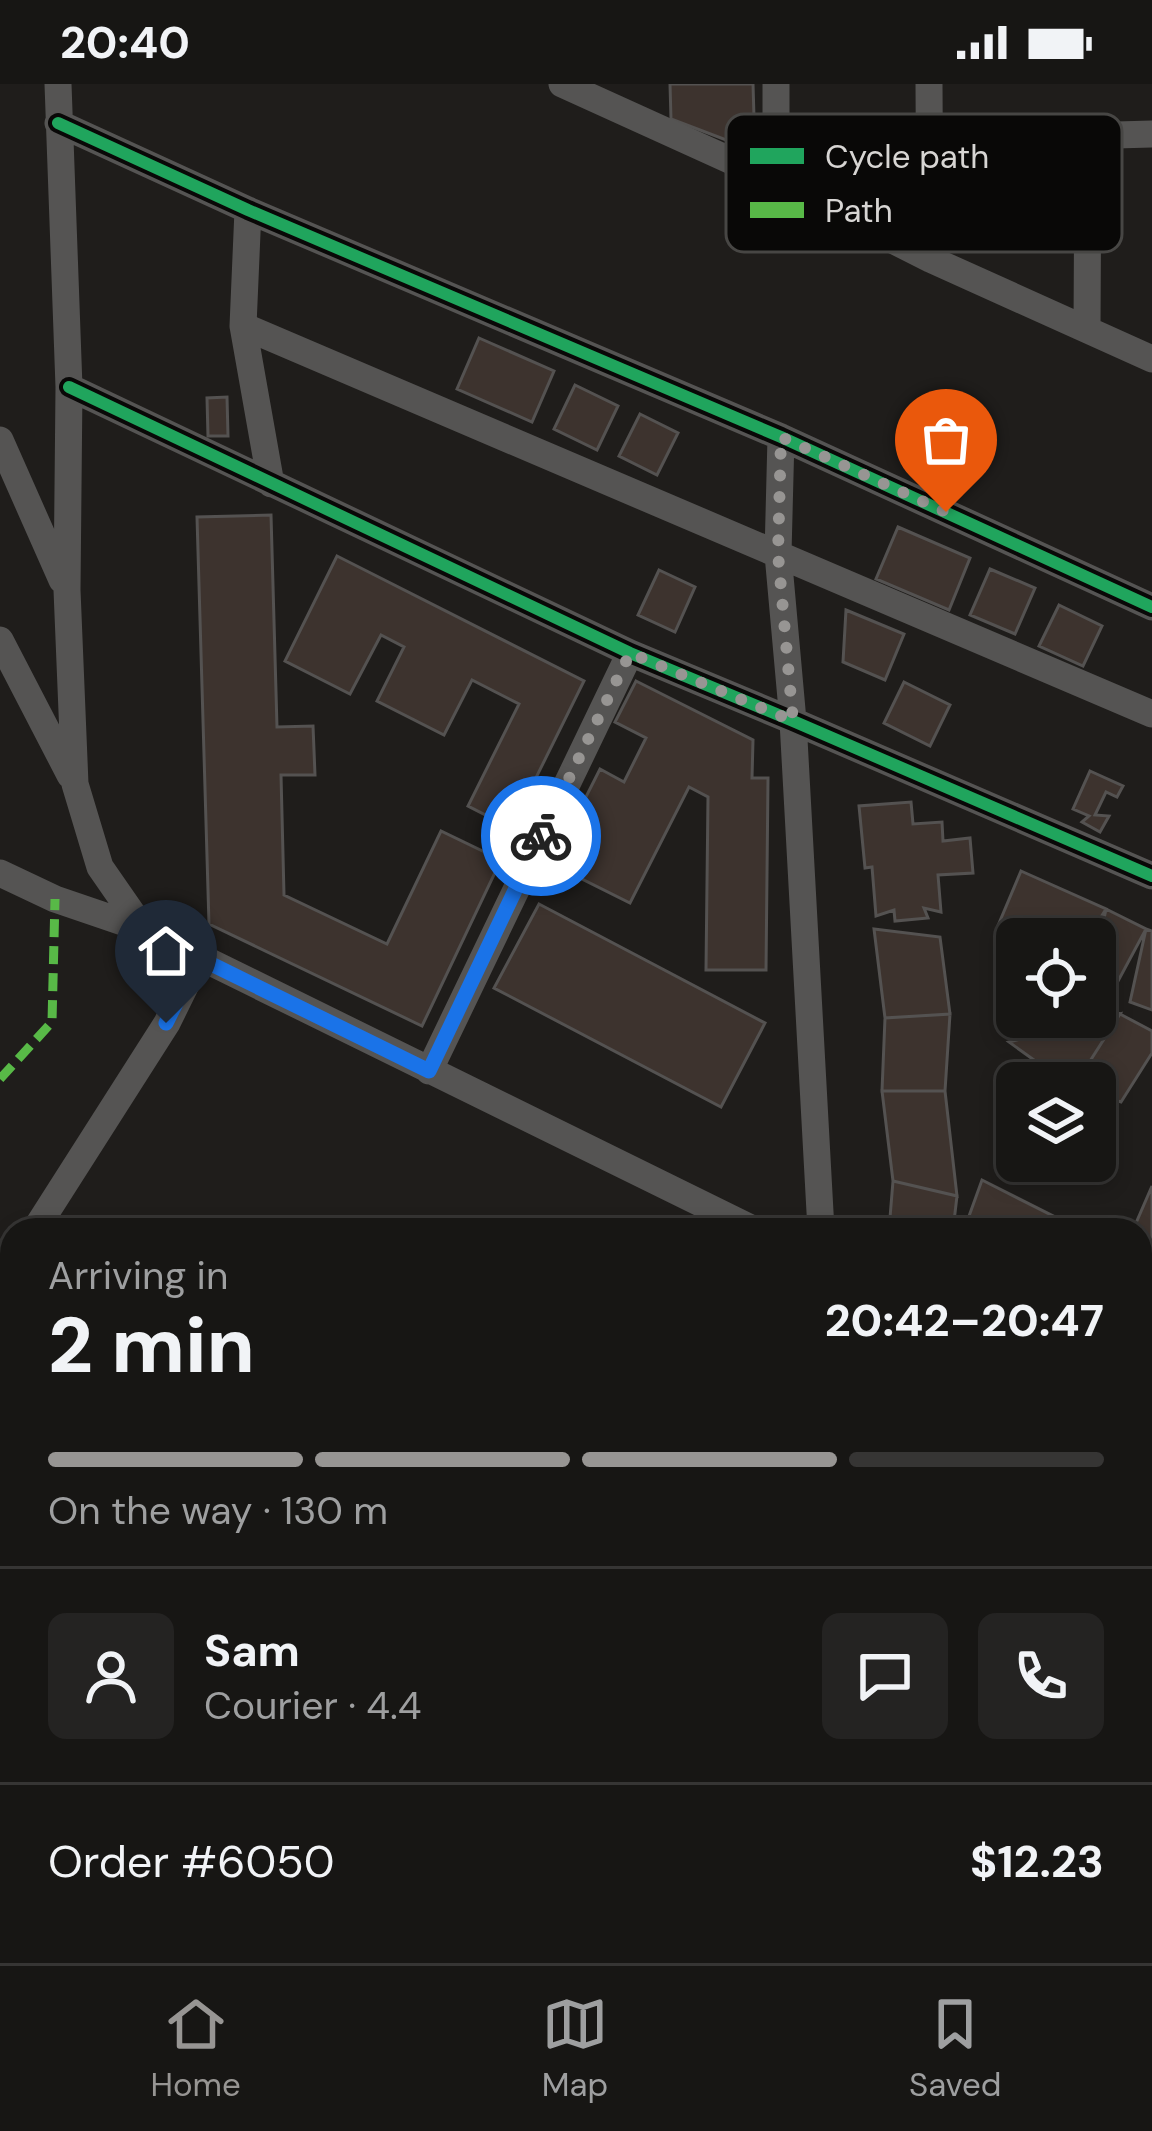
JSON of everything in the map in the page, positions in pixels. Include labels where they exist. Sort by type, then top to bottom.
[{"type":"street","points":[[58,84],[69,387],[67,590],[75,784]]},
{"type":"street","points":[[929,84],[930,114]]},
{"type":"street","points":[[577,87],[726,158]]},
{"type":"street","points":[[58,122],[248,210],[781,437],[1152,607]]},
{"type":"street","points":[[1122,135],[1152,134]]},
{"type":"street","points":[[248,210],[243,326],[272,484]]},
{"type":"street","points":[[916,252],[1152,358]]},
{"type":"street","points":[[930,252],[930,259]]},
{"type":"street","points":[[1087,252],[1087,329]]},
{"type":"street","points":[[243,326],[1152,714]]},
{"type":"street","points":[[69,387],[630,653],[1152,876]]},
{"type":"street","points":[[781,437],[778,554],[793,721],[820,1218]]},
{"type":"street","points":[[0,440],[67,590]]},
{"type":"street","points":[[0,640],[75,784],[100,867],[143,929]]},
{"type":"street","points":[[429,1071],[630,653]]},
{"type":"street","points":[[0,873],[55,899],[143,929],[730,1218]]},
{"type":"street","points":[[43,1218],[166,1023],[199,958]]},
{"type":"building","points":[[670,84],[753,84],[754,114],[726,114],[726,140],[671,119]]},
{"type":"building","points":[[479,338],[554,371],[532,422],[457,389]]},
{"type":"building","points":[[575,385],[618,406],[597,450],[554,429]]},
{"type":"building","points":[[227,397],[228,436],[208,436],[207,398]]},
{"type":"building","points":[[640,414],[678,433],[657,475],[619,456]]},
{"type":"building","points":[[271,515],[277,727],[313,726],[315,775],[281,775],[284,895],[387,944],[441,831],[501,860],[422,1026],[209,924],[197,517]]},
{"type":"building","points":[[898,527],[970,558],[949,610],[876,579]]},
{"type":"building","points":[[337,556],[584,681],[511,828],[468,806],[519,704],[472,680],[444,735],[377,701],[404,647],[381,635],[350,694],[285,661]]},
{"type":"building","points":[[990,569],[1035,588],[1015,634],[970,615]]},
{"type":"building","points":[[659,570],[695,587],[675,632],[638,615]]},
{"type":"building","points":[[1059,605],[1102,626],[1083,666],[1039,646]]},
{"type":"building","points":[[846,610],[904,634],[885,680],[843,662]]},
{"type":"building","points":[[636,681],[753,740],[752,778],[768,778],[766,970],[706,970],[708,797],[689,787],[630,903],[552,864],[600,769],[624,782],[646,738],[615,722]]},
{"type":"building","points":[[904,682],[950,705],[930,746],[884,723]]},
{"type":"building","points":[[1090,771],[1123,786],[1117,797],[1106,792],[1095,815],[1109,816],[1100,832],[1082,822],[1089,816],[1073,809]]},
{"type":"building","points":[[911,802],[913,824],[942,822],[943,841],[970,838],[973,873],[938,875],[941,912],[924,908],[928,918],[895,921],[894,910],[876,916],[859,806]]},
{"type":"building","points":[[1021,871],[1106,909],[1100,918],[1001,918]]},
{"type":"building","points":[[539,904],[765,1023],[721,1107],[494,988]]},
{"type":"building","points":[[1106,909],[1146,929],[1117,983],[1116,918],[1104,918]]},
{"type":"building","points":[[874,929],[940,937],[950,1014],[885,1018]]},
{"type":"building","points":[[1146,929],[1152,931],[1152,1010],[1130,1002]]},
{"type":"building","points":[[950,1014],[945,1091],[882,1091],[885,1018]]},
{"type":"building","points":[[1120,1014],[1152,1031],[1152,1053],[1121,1102],[1116,1100],[1116,1062],[1089,1062],[1105,1038],[1116,1038]]},
{"type":"building","points":[[1105,1038],[1089,1062],[1037,1062],[1009,1042]]},
{"type":"building","points":[[882,1091],[945,1091],[957,1196],[893,1181]]},
{"type":"building","points":[[982,1180],[1057,1218],[968,1218]]},
{"type":"building","points":[[893,1181],[957,1196],[954,1218],[890,1218]]},
{"type":"building","points":[[1152,1186],[1152,1218],[1138,1218]]},
{"type":"marked path","points":[[0,1079],[52,1022],[55,899]]},
{"type":"cycle path","points":[[58,123],[248,210],[781,437],[1152,607]]},
{"type":"cycle path","points":[[69,387],[630,653],[1152,876]]},
{"type":"way so far","points":[[541,836],[630,653],[793,721],[778,554],[781,437],[946,512]]},
{"type":"route","points":[[166,1023],[199,958],[429,1071],[541,836]]}]
